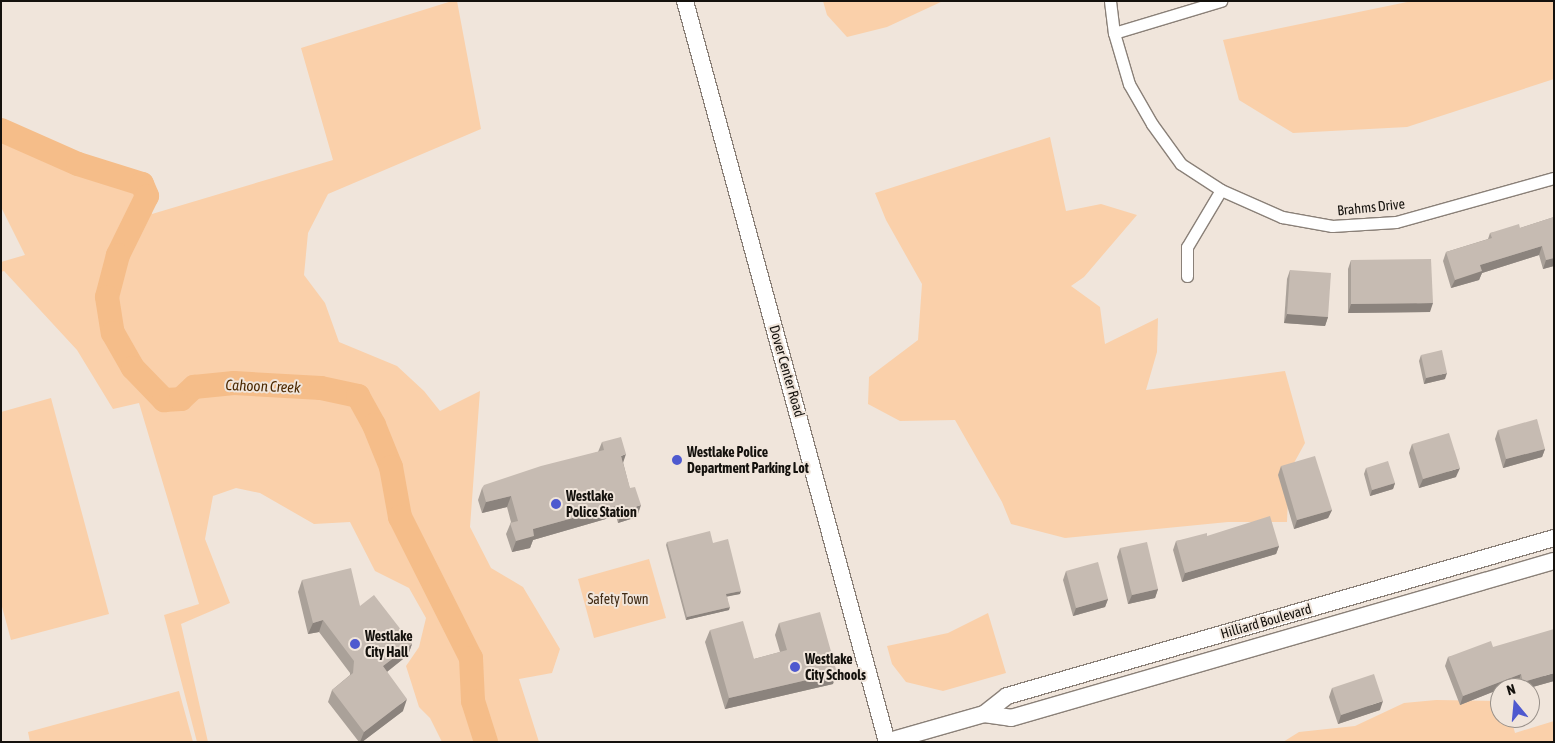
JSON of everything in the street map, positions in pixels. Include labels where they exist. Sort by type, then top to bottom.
[{"type":"main road","name":"Dover Center Road","points":[[685,1],[887,742]]},
{"type":"main road","name":"Hilliard Boulevard","points":[[887,742],[984,714],[1007,696],[1554,538]]},
{"type":"main road","name":"Hilliard Boulevard","points":[[984,714],[1011,718],[1554,561]]},
{"type":"street","name":"Brahms Drive","points":[[1110,1],[1114,33],[1129,84],[1152,124],[1181,164],[1221,190],[1282,216],[1332,226],[1396,222],[1554,178]]},
{"type":"street","points":[[1114,33],[1221,1]]},
{"type":"street","points":[[1187,276],[1187,247],[1221,190]]},
{"type":"green space","points":[[457,1],[481,129],[328,194],[308,233],[304,275],[325,303],[339,342],[397,366],[424,391],[440,411],[480,391],[470,527],[491,568],[523,587],[560,649],[552,673],[519,679],[539,742],[442,742],[430,718],[419,707],[406,666],[419,647],[426,618],[409,588],[375,571],[350,522],[314,524],[260,493],[236,488],[213,496],[205,539],[230,603],[181,624],[208,742],[197,742],[164,615],[199,604],[139,403],[113,409],[77,350],[4,271],[1,272],[1,262],[25,255],[1,207],[1,129],[78,164],[142,184],[152,214],[333,160],[301,48]]},
{"type":"green space","points":[[823,1],[943,1],[887,27],[847,37],[827,15]]},
{"type":"green space","points":[[1412,1],[1554,1],[1554,79],[1407,127],[1293,133],[1239,100],[1223,40]]},
{"type":"green space","points":[[1050,137],[1066,211],[1101,204],[1137,215],[1084,277],[1071,286],[1100,307],[1105,344],[1158,318],[1157,352],[1146,390],[1285,371],[1305,443],[1289,472],[1287,522],[1228,522],[1065,538],[1011,524],[1002,502],[955,420],[900,421],[868,404],[869,377],[918,340],[922,284],[886,220],[875,193]]},
{"type":"green space","points":[[51,398],[109,614],[11,640],[1,603],[1,412]]},
{"type":"green space","name":"Safety Town","points":[[649,559],[666,618],[594,638],[578,579]]},
{"type":"green space","points":[[988,613],[1006,673],[943,691],[906,682],[892,664],[887,646],[948,633]]},
{"type":"green space","points":[[179,691],[193,742],[30,742],[28,732]]},
{"type":"green space","points":[[1436,700],[1490,701],[1490,728],[1514,728],[1515,733],[1531,728],[1540,728],[1540,725],[1554,721],[1554,742],[1283,742],[1299,732],[1355,726],[1404,703]]},
{"type":"building","points":[[1554,217],[1554,258],[1546,260],[1542,246],[1480,265],[1482,271],[1455,280],[1446,252],[1492,238],[1490,233],[1519,224],[1520,228]]},
{"type":"building","points":[[1431,259],[1433,303],[1351,304],[1351,260]]},
{"type":"building","points":[[1290,270],[1331,273],[1328,317],[1287,314]]},
{"type":"building","points":[[1442,350],[1447,373],[1426,378],[1421,355]]},
{"type":"building","points":[[1537,419],[1545,449],[1506,459],[1498,430]]},
{"type":"building","points":[[1449,433],[1460,468],[1423,479],[1412,444]]},
{"type":"building","name":"Westlake Police Station","points":[[621,437],[626,454],[621,456],[630,488],[635,487],[641,505],[622,511],[620,505],[533,529],[534,536],[516,541],[510,523],[518,521],[511,496],[486,502],[482,488],[484,485],[541,466],[604,450],[602,442]]},
{"type":"building","points":[[1315,456],[1332,510],[1297,520],[1281,466]]},
{"type":"building","points":[[1388,461],[1395,483],[1372,490],[1366,468]]},
{"type":"building","points":[[1270,516],[1279,546],[1185,573],[1176,541],[1207,533],[1207,536]]},
{"type":"building","points":[[710,531],[713,543],[728,539],[741,591],[726,594],[730,607],[687,617],[667,542]]},
{"type":"building","points":[[1147,542],[1158,589],[1132,595],[1120,548]]},
{"type":"building","points":[[1098,562],[1108,599],[1076,608],[1066,571]]},
{"type":"building","points":[[351,568],[360,606],[374,595],[412,644],[383,666],[407,699],[364,732],[332,690],[353,673],[354,661],[323,620],[313,623],[302,580]]},
{"type":"building","name":"Westlake City Schools","points":[[820,612],[837,673],[729,698],[710,630],[743,621],[754,659],[787,650],[779,623]]},
{"type":"building","points":[[1554,629],[1554,673],[1537,678],[1522,678],[1521,674],[1510,678],[1490,678],[1490,686],[1463,696],[1448,657],[1491,641],[1493,647]]},
{"type":"building","points":[[1374,674],[1383,701],[1341,715],[1332,688]]},
{"type":"waterway","name":"Cahoon Creek","points":[[1,130],[78,164],[142,184],[147,196],[118,255],[107,297],[113,333],[133,368],[164,400],[181,399],[194,387],[234,383],[321,388],[358,396],[374,425],[391,467],[400,517],[471,658],[473,701],[486,742]]},
{"type":"place","name":"Westlake Police Department Parking Lot","points":[[677,460]]},
{"type":"place","name":"Westlake Police Station","points":[[556,504]]},
{"type":"place","name":"Westlake City Hall","points":[[355,644]]},
{"type":"place","name":"Westlake City Schools","points":[[795,667]]}]
